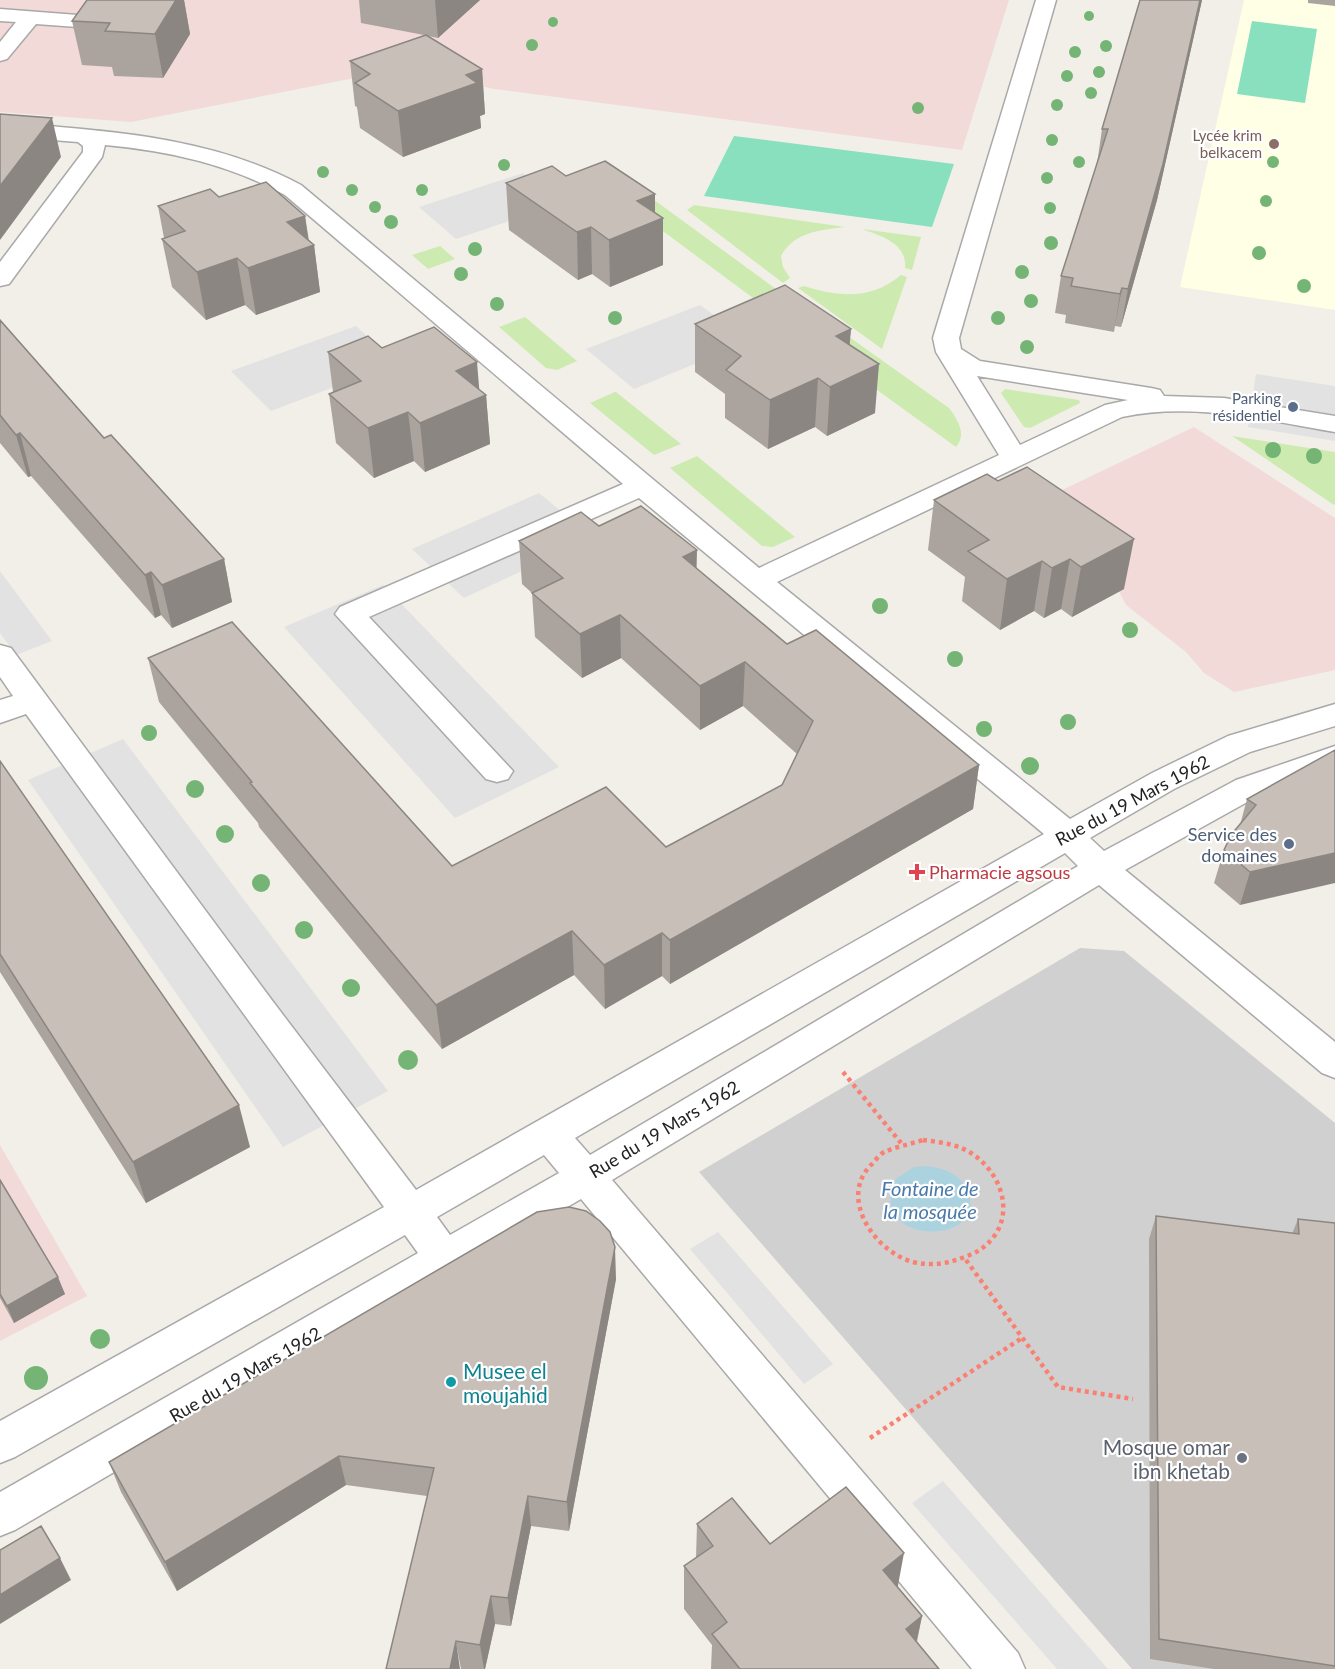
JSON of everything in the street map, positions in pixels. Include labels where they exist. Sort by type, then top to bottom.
[{"type":"street","points":[[1015,458],[949,352],[946,338],[1046,0]]},
{"type":"street","points":[[0,15],[91,22]]},
{"type":"street","points":[[0,55],[31,17]]},
{"type":"street","points":[[0,129],[89,144],[155,143],[186,148],[236,162],[293,190],[642,486],[1066,835],[1101,868],[1335,1063]]},
{"type":"street","points":[[0,279],[89,144]]},
{"type":"street","points":[[949,352],[973,368],[1335,424]]},
{"type":"street","points":[[757,580],[1114,411],[1141,403],[1193,402]]},
{"type":"street","points":[[497,771],[350,614],[642,486]]},
{"type":"street","points":[[0,655],[445,1258]]},
{"type":"street","points":[[0,712],[32,700]]},
{"type":"street","name":"Rue du 19 Mars 1962","points":[[0,1443],[549,1134],[1066,835],[1239,744],[1335,715]]},
{"type":"street","name":"Rue du 19 Mars 1962","points":[[0,1515],[585,1177],[1101,868],[1247,788],[1335,757]]},
{"type":"street","points":[[549,1134],[1002,1669]]},
{"type":"path","points":[[817,1038],[901,1143]]},
{"type":"path","points":[[923,1140],[948,1143],[971,1153],[989,1168],[1001,1187],[1005,1209],[1000,1230],[986,1247],[966,1260],[943,1264],[918,1263],[895,1255],[876,1241],[863,1223],[856,1204],[858,1184],[866,1166],[880,1152],[901,1143],[923,1140]]},
{"type":"path","points":[[966,1260],[1058,1387],[1134,1400]]},
{"type":"path","points":[[829,1465],[1022,1338]]},
{"type":"shaded area","points":[[0,0],[1009,0],[962,150],[494,89],[481,86],[441,61],[131,122],[0,112]]},
{"type":"shaded area","name":"Lycée krim belkacem","points":[[1244,0],[1335,0],[1335,310],[1180,287]]},
{"type":"shaded area","points":[[523,173],[562,203],[456,239],[419,207]]},
{"type":"shaded area","points":[[700,305],[750,341],[634,389],[586,349]]},
{"type":"shaded area","points":[[356,326],[397,363],[271,411],[231,371]]},
{"type":"shaded area","name":"Parking résidentiel","points":[[1256,374],[1335,386],[1335,441],[1248,427]]},
{"type":"shaded area","points":[[1194,427],[1335,518],[1335,670],[1234,692],[1204,673],[1186,652],[1126,605],[1093,540],[1039,501]]},
{"type":"shaded area","points":[[539,493],[593,538],[464,598],[412,549]]},
{"type":"shaded area","points":[[0,571],[52,641],[16,655],[0,633]]},
{"type":"shaded area","points":[[383,585],[559,767],[455,818],[284,627]]},
{"type":"shaded area","points":[[123,739],[388,1091],[283,1147],[28,780]]},
{"type":"shaded area","points":[[1080,948],[1124,951],[1335,1123],[1335,1669],[1132,1669],[699,1172]]},
{"type":"shaded area","points":[[0,1145],[87,1296],[0,1341]]},
{"type":"shaded area","points":[[718,1232],[833,1364],[804,1384],[690,1249]]},
{"type":"shaded area","points":[[943,1481],[1108,1669],[1057,1669],[912,1503]]},
{"type":"green space","points":[[1252,21],[1317,29],[1305,103],[1237,94]]},
{"type":"green space","points":[[734,136],[954,164],[932,227],[704,196]]},
{"type":"green space","points":[[631,183],[776,289],[753,298],[609,191]]},
{"type":"green space","points":[[694,205],[845,227],[808,234],[786,248],[781,256],[783,267],[790,278],[783,283],[687,210]]},
{"type":"green space","points":[[862,229],[921,237],[912,270],[905,268],[902,252],[891,242]]},
{"type":"green space","points":[[440,246],[455,259],[428,269],[412,255]]},
{"type":"green space","points":[[901,275],[907,277],[882,349],[798,288],[804,286],[829,292],[854,294],[878,289]]},
{"type":"green space","points":[[817,314],[949,408],[961,432],[956,447],[787,325]]},
{"type":"green space","points":[[525,317],[577,361],[557,370],[546,368],[499,327]]},
{"type":"green space","points":[[1005,389],[1079,400],[1080,403],[1030,428],[1024,427],[1001,393]]},
{"type":"green space","points":[[616,392],[681,444],[654,455],[590,403]]},
{"type":"green space","points":[[1232,436],[1335,452],[1335,504],[1334,505]]},
{"type":"green space","points":[[697,456],[795,537],[773,547],[762,546],[670,468]]},
{"type":"water","name":"Fontaine de la mosquée","points":[[926,1166],[950,1172],[964,1184],[970,1209],[962,1222],[947,1229],[929,1231],[911,1227],[897,1217],[891,1201],[896,1179],[914,1167]]},
{"type":"building","points":[[87,0],[176,0],[155,34],[105,31],[110,23],[72,21]]},
{"type":"building","points":[[1140,0],[1200,0],[1163,164],[1128,289],[1122,288],[1120,294],[1071,286],[1073,278],[1061,276],[1108,129],[1102,129]]},
{"type":"building","points":[[426,35],[482,69],[466,75],[477,83],[398,111],[355,83],[370,74],[350,61]]},
{"type":"building","points":[[0,114],[52,118],[0,186]]},
{"type":"building","points":[[605,161],[655,194],[637,201],[663,218],[609,240],[591,227],[577,232],[506,183],[552,166],[566,176]]},
{"type":"building","points":[[266,182],[305,216],[287,222],[314,245],[248,268],[237,258],[197,272],[162,239],[185,231],[158,206],[210,189],[219,197]]},
{"type":"building","points":[[785,285],[851,329],[836,336],[879,364],[830,387],[818,378],[770,400],[726,370],[741,356],[695,324]]},
{"type":"building","points":[[0,320],[104,438],[111,435],[224,559],[162,585],[151,572],[145,575],[20,433],[16,435],[0,415]]},
{"type":"building","points":[[434,327],[477,362],[456,371],[486,395],[420,423],[408,412],[368,428],[329,394],[361,381],[328,352],[368,336],[382,348]]},
{"type":"building","points":[[1027,467],[1134,539],[1081,567],[1070,559],[1052,568],[1042,561],[1007,579],[968,551],[989,540],[934,500],[987,474],[998,481]]},
{"type":"building","points":[[641,506],[697,550],[683,557],[787,644],[816,630],[979,765],[670,940],[662,933],[604,965],[572,931],[436,1005],[148,658],[232,622],[452,866],[606,787],[666,847],[782,785],[813,721],[745,662],[700,686],[620,615],[580,634],[532,593],[563,578],[519,541],[581,512],[599,526]]},
{"type":"building","points":[[1335,750],[1335,853],[1250,872],[1224,850],[1231,835],[1256,805],[1247,799]]},
{"type":"building","points":[[0,761],[239,1105],[133,1162],[0,954]]},
{"type":"building","points":[[0,1180],[58,1277],[7,1306],[0,1294]]},
{"type":"building","name":"Musee el moujahid","points":[[569,1207],[586,1211],[600,1221],[610,1232],[615,1247],[567,1502],[528,1496],[508,1598],[491,1596],[480,1645],[456,1641],[450,1669],[386,1669],[434,1468],[339,1456],[165,1562],[109,1462],[537,1212]]},
{"type":"building","name":"Mosque omar ibn khetab","points":[[1156,1216],[1299,1234],[1298,1219],[1335,1223],[1335,1666],[1159,1639]]},
{"type":"building","points":[[846,1487],[904,1553],[883,1570],[922,1616],[906,1629],[939,1669],[740,1669],[712,1634],[727,1622],[684,1566],[713,1546],[697,1524],[732,1498],[770,1544]]},
{"type":"building","points":[[41,1526],[60,1558],[0,1595],[0,1550]]},
{"type":"place","name":"Lycée krim belkacem","points":[[1274,144]]},
{"type":"place","name":"Parking résidentiel","points":[[1293,407]]},
{"type":"place","name":"Service des domaines","points":[[1289,844]]},
{"type":"place","name":"Pharmacie agsous","points":[[917,872]]},
{"type":"place","name":"Musee el moujahid","points":[[451,1382]]},
{"type":"place","name":"Mosque omar ibn khetab","points":[[1242,1458]]}]
